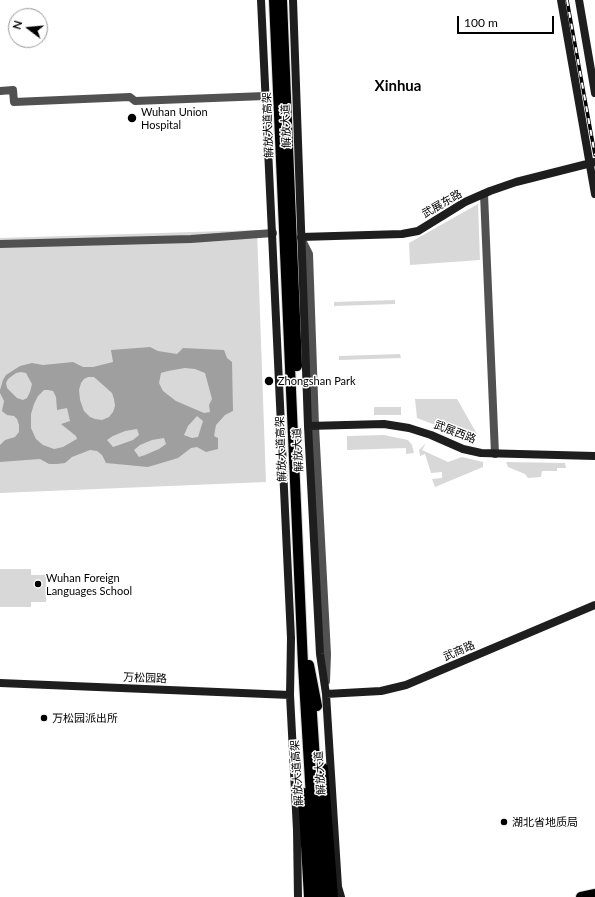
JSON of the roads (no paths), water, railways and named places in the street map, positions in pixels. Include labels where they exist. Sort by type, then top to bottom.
[{"type":"main road","name":"解放大道","points":[[261,0],[273,233],[278,384],[290,638],[290,695],[297,830],[298,897]]},
{"type":"main road","name":"解放大道高架","points":[[274,0],[317,897]]},
{"type":"main road","name":"解放大道高架","points":[[282,0],[306,665],[324,897]]},
{"type":"main road","name":"解放大道","points":[[293,0],[301,237],[312,426],[320,654],[326,694],[338,887],[341,897]]},
{"type":"main road","points":[[561,0],[592,163],[595,194]]},
{"type":"main road","points":[[579,0],[595,93]]},
{"type":"main road","name":"武展东路","points":[[301,237],[402,234],[418,231],[465,202],[484,194],[516,182],[592,163]]},
{"type":"main road","name":"武展西路","points":[[312,426],[371,424],[397,426],[420,431],[464,449],[481,453],[595,456]]},
{"type":"main road","name":"武商路","points":[[326,694],[380,691],[406,685],[595,605]]},
{"type":"main road","points":[[306,665],[299,725],[309,897]]},
{"type":"main road","points":[[306,665],[319,720],[333,897]]},
{"type":"main road","name":"万松园路","points":[[0,683],[290,695]]},
{"type":"main road","points":[[581,897],[595,894]]},
{"type":"street","points":[[0,90],[13,90],[14,102],[130,97],[135,101],[265,96]]},
{"type":"street","points":[[484,194],[494,454]]},
{"type":"street","points":[[0,244],[191,238],[273,233]]},
{"type":"railway","points":[[567,0],[595,155]]},
{"type":"place","name":"Wuhan Union Hospital","points":[[132,118]]},
{"type":"place","name":"Zhongshan Park","points":[[269,381]]},
{"type":"place","name":"Wuhan Foreign Languages School","points":[[38,584]]},
{"type":"place","name":"万松园派出所","points":[[44,718]]},
{"type":"place","name":"湖北省地质局","points":[[504,822]]},
{"type":"district","name":"Xinhua","points":[[398,86]]}]
